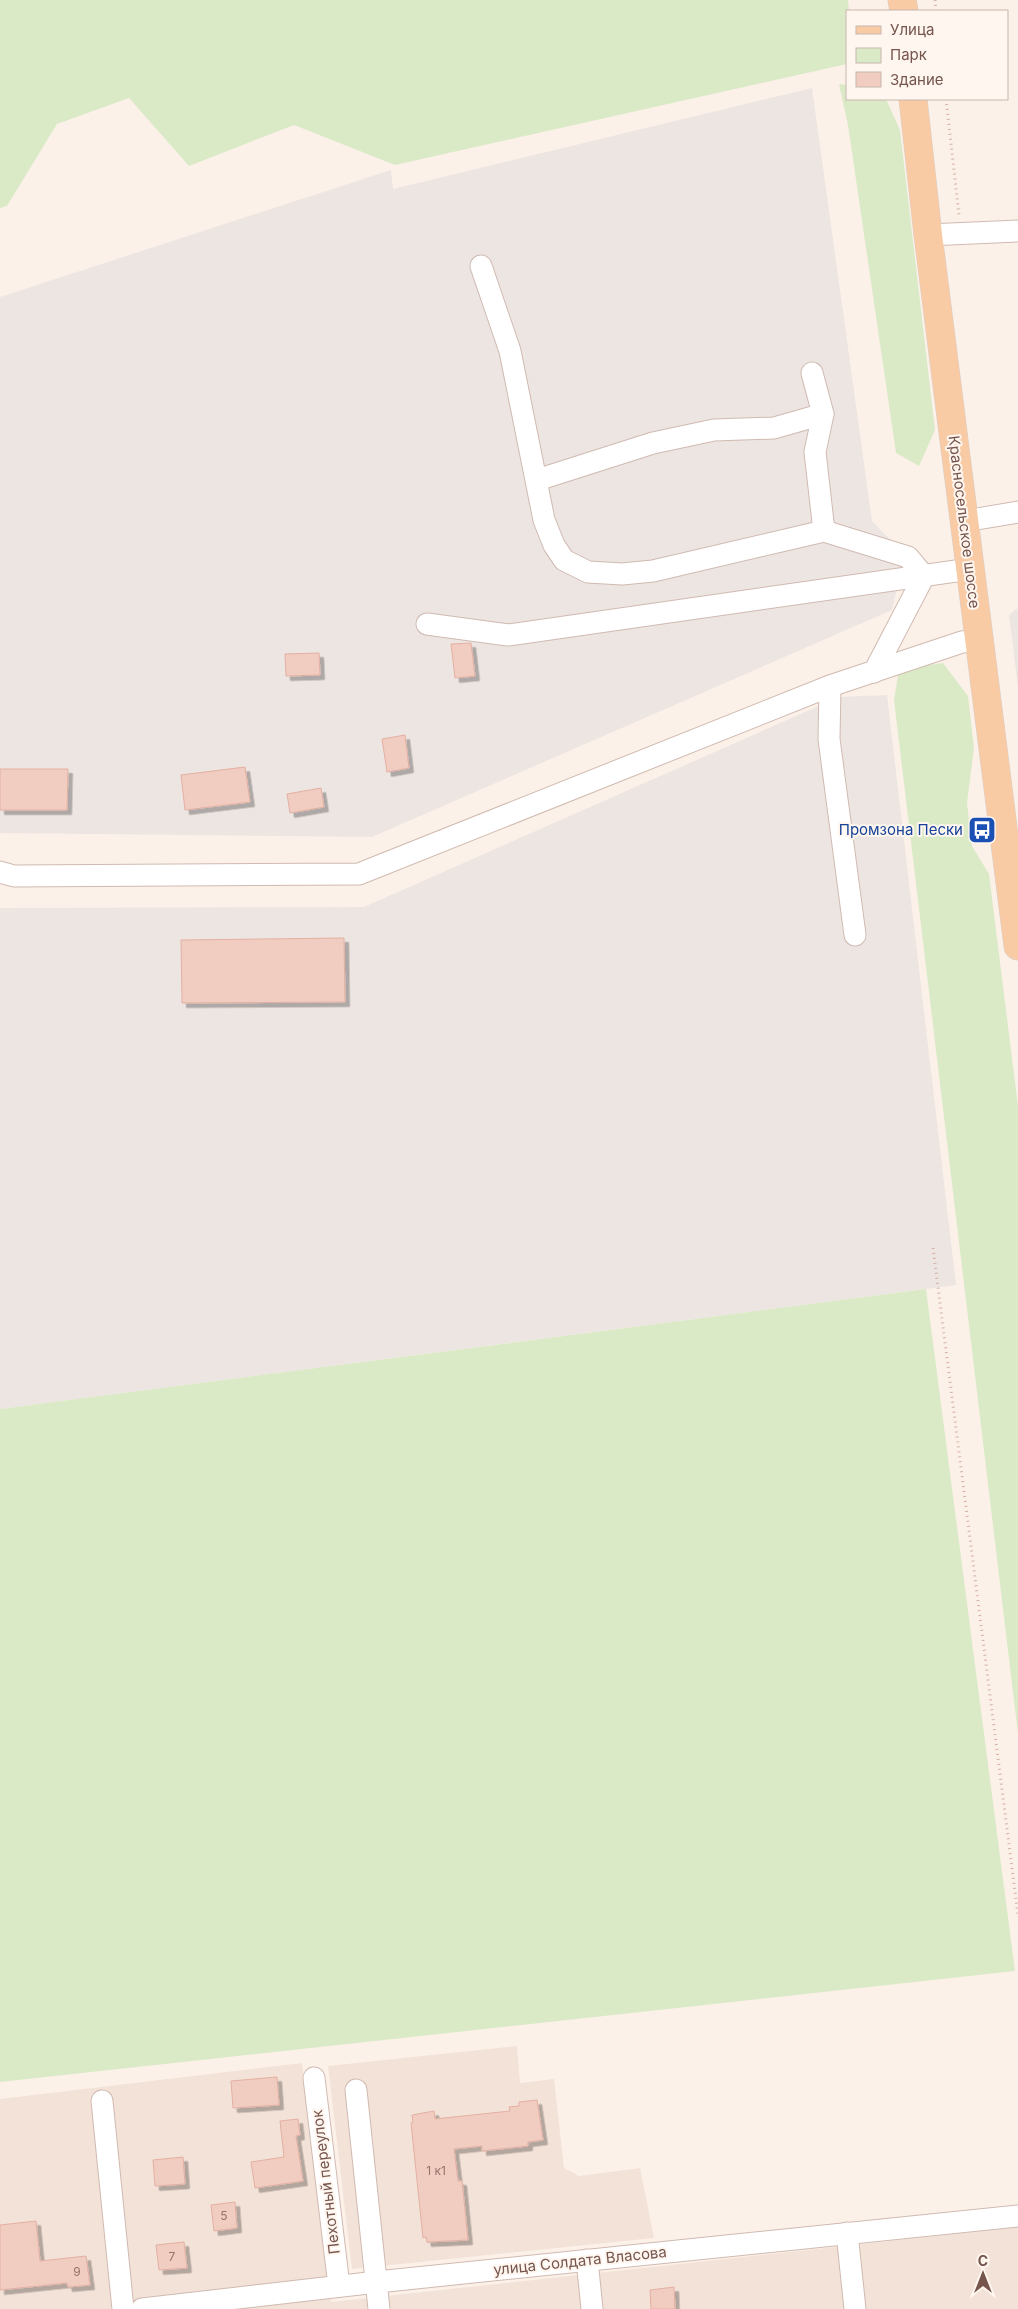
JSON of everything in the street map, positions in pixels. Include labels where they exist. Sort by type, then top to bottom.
[{"type":"main road","name":"Красносельское шоссе","points":[[913,100],[928,235],[1018,946]]},
{"type":"street","points":[[928,235],[1018,230]]},
{"type":"street","points":[[482,266],[510,351],[544,520],[554,545],[564,560],[588,572],[622,574],[654,571],[824,531],[908,557],[924,576]]},
{"type":"street","points":[[812,373],[823,414],[815,452],[824,531]]},
{"type":"street","points":[[537,480],[653,443],[714,430],[774,428],[823,414]]},
{"type":"street","points":[[965,521],[1018,512]]},
{"type":"street","points":[[427,624],[508,635],[970,569]]},
{"type":"street","points":[[874,672],[924,576]]},
{"type":"street","points":[[5,875],[359,874],[830,686],[962,642],[979,640]]},
{"type":"street","points":[[830,686],[829,739],[855,935]]},
{"type":"street","name":"Пехотный переулок","points":[[314,2078],[339,2286]]},
{"type":"street","points":[[356,2090],[379,2309]]},
{"type":"street","points":[[102,2101],[123,2309]]},
{"type":"street","name":"улица Солдата Власова","points":[[142,2309],[376,2282],[1018,2216]]},
{"type":"street","points":[[847,2233],[855,2309]]},
{"type":"street","points":[[587,2260],[592,2309]]},
{"type":"path","points":[[946,100],[957,197]]},
{"type":"path","points":[[933,1248],[1018,1915]]},
{"type":"shaded area","points":[[812,88],[872,521],[905,555],[892,610],[372,837],[0,833],[0,297],[391,170],[393,189]]},
{"type":"shaded area","points":[[1018,608],[1018,688],[1009,615]]},
{"type":"shaded area","points":[[887,695],[956,1285],[0,1409],[0,908],[364,907],[839,697]]},
{"type":"shaded area","points":[[517,2046],[520,2083],[554,2079],[564,2168],[579,2176],[640,2168],[654,2238],[352,2269],[328,2066]]},
{"type":"shaded area","points":[[302,2063],[331,2302],[1018,2227],[1018,2309],[0,2309],[0,2099]]},
{"type":"green space","points":[[0,0],[848,0],[849,10],[846,10],[846,64],[395,165],[294,125],[189,166],[129,98],[57,124],[7,206],[0,208]]},
{"type":"green space","points":[[839,84],[846,85],[846,100],[886,100],[900,130],[935,430],[919,466],[896,453],[848,125]]},
{"type":"green space","points":[[943,663],[968,696],[974,748],[967,803],[972,846],[989,874],[1018,1106],[1018,1734],[894,700],[898,675],[921,666]]},
{"type":"green space","points":[[926,1289],[1015,1971],[0,2082],[0,1409]]},
{"type":"building","points":[[471,643],[475,676],[455,678],[451,644]]},
{"type":"building","points":[[319,653],[320,675],[286,676],[285,654]]},
{"type":"building","points":[[405,735],[409,768],[387,772],[382,739]]},
{"type":"building","points":[[245,767],[250,802],[185,810],[181,775]]},
{"type":"building","points":[[0,769],[68,769],[67,810],[0,810]]},
{"type":"building","points":[[321,788],[324,807],[290,813],[287,794]]},
{"type":"building","points":[[344,938],[345,1002],[182,1003],[181,940]]},
{"type":"building","points":[[277,2077],[279,2105],[233,2108],[231,2081]]},
{"type":"building","points":[[537,2100],[543,2140],[528,2142],[528,2146],[482,2151],[482,2146],[454,2149],[458,2181],[462,2181],[468,2240],[427,2242],[426,2237],[423,2238],[411,2123],[413,2122],[412,2115],[434,2111],[435,2119],[510,2111],[509,2107],[519,2106],[519,2102]]},
{"type":"building","points":[[298,2119],[300,2135],[296,2136],[303,2181],[255,2188],[251,2162],[284,2157],[280,2121]]},
{"type":"building","points":[[183,2157],[185,2184],[155,2186],[153,2160]]},
{"type":"building","points":[[235,2202],[237,2228],[214,2231],[211,2205]]},
{"type":"building","points":[[36,2221],[40,2261],[86,2256],[90,2285],[68,2287],[67,2283],[0,2290],[0,2225]]},
{"type":"building","points":[[184,2242],[187,2268],[159,2270],[156,2245]]},
{"type":"building","points":[[674,2287],[675,2309],[651,2309],[650,2290]]},
{"type":"place","name":"Промзона Пески","points":[[982,830]]}]
